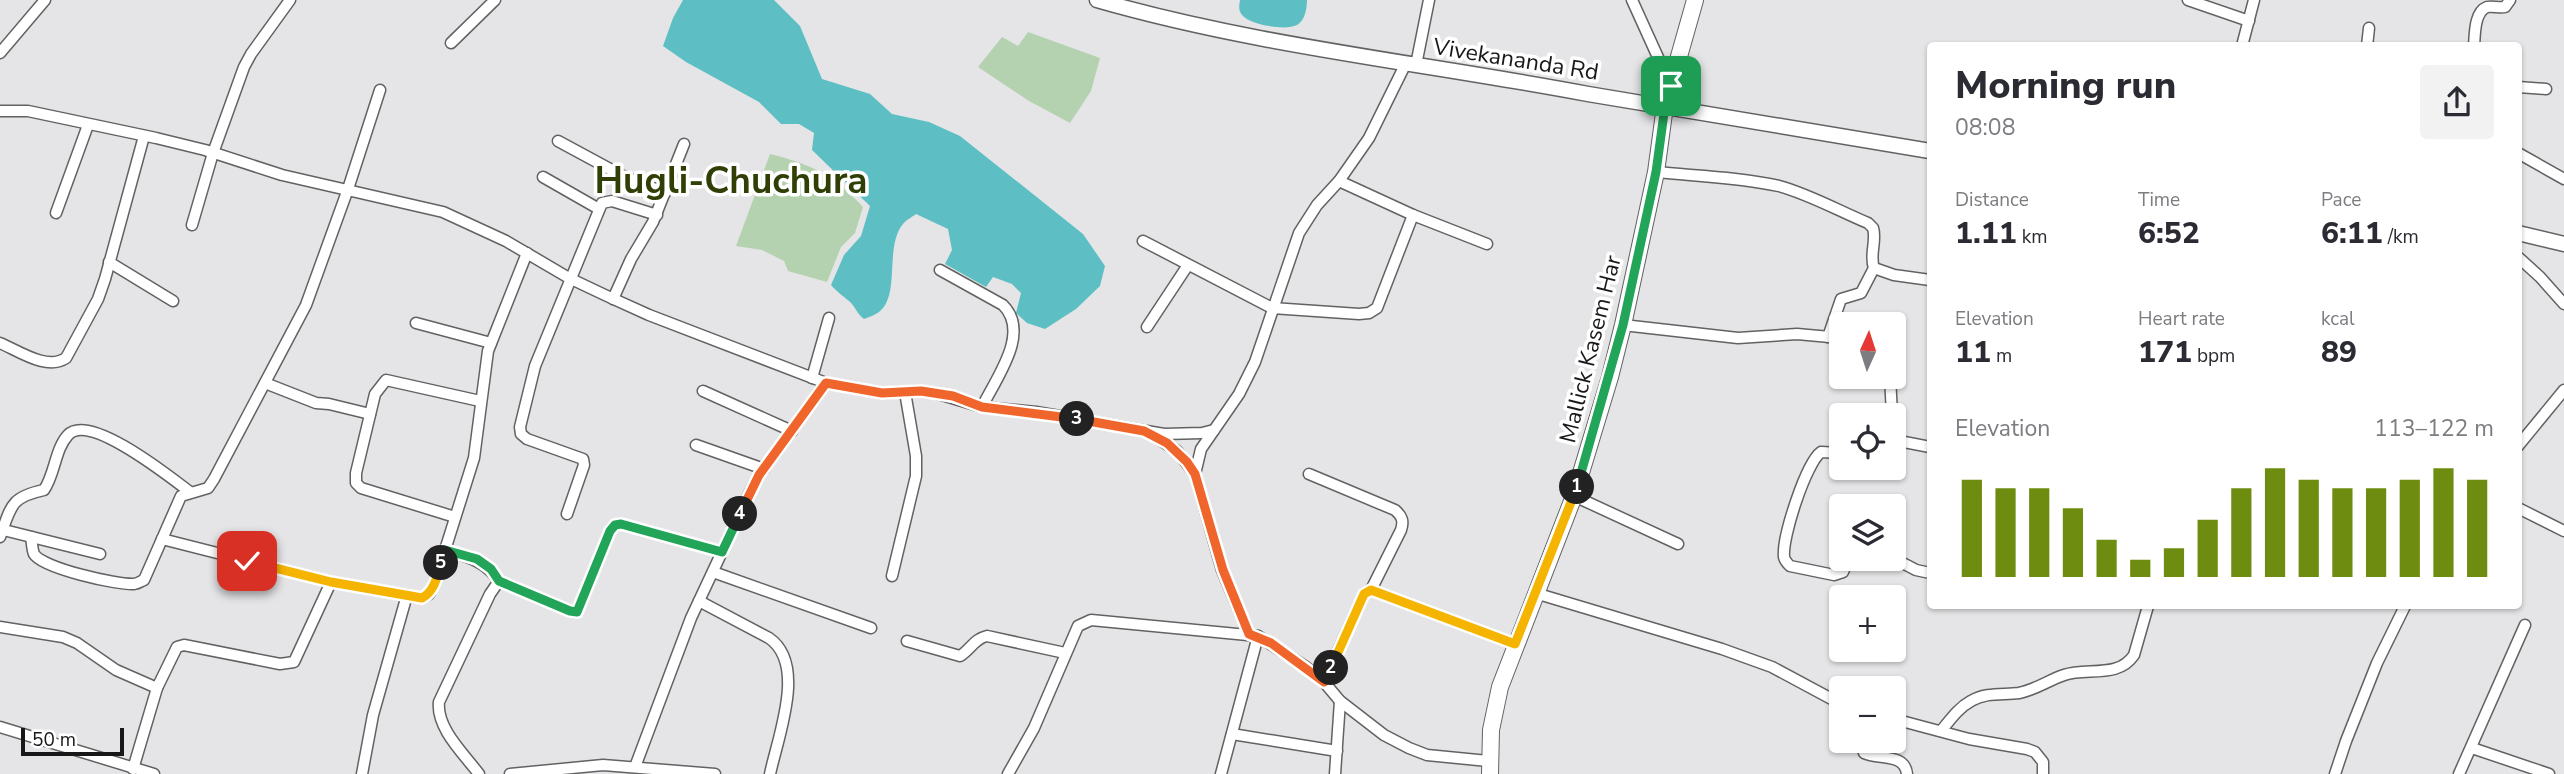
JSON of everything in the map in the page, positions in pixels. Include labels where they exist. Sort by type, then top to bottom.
[{"type":"main road","name":"Mallick Kasem Har","points":[[1489,771],[1494,708],[1515,644],[1574,496],[1623,325],[1656,172],[1665,106],[1695,0]]},
{"type":"street","points":[[0,53],[46,0]]},
{"type":"street","points":[[192,225],[213,153],[251,54],[290,0]]},
{"type":"street","points":[[451,43],[495,0]]},
{"type":"street","name":"Vivekananda Rd","points":[[1097,0],[1215,29],[1927,150]]},
{"type":"street","points":[[1195,474],[1201,449],[1239,394],[1255,362],[1299,233],[1317,205],[1339,181],[1369,138],[1411,64],[1429,0]]},
{"type":"street","points":[[1632,0],[1671,86]]},
{"type":"street","points":[[2188,0],[2249,21]]},
{"type":"street","points":[[2243,42],[2254,0]]},
{"type":"street","points":[[2474,42],[2475,29],[2481,12],[2488,7],[2505,7],[2510,0]]},
{"type":"street","points":[[2367,42],[2369,28]]},
{"type":"street","points":[[2522,87],[2546,89]]},
{"type":"street","points":[[32,537],[34,553],[48,565],[137,584],[144,580],[181,496],[208,488],[306,305],[380,90]]},
{"type":"street","points":[[0,111],[28,111],[144,136],[213,153],[282,175],[443,212],[613,299],[826,383],[873,392],[921,391],[982,407],[1036,412],[1144,431],[1178,435],[1214,430]]},
{"type":"street","points":[[56,213],[88,125]]},
{"type":"street","points":[[0,343],[47,363],[59,363],[66,358],[98,299],[144,136]]},
{"type":"street","points":[[558,141],[621,175],[665,193]]},
{"type":"street","points":[[613,299],[631,259],[657,215],[684,144]]},
{"type":"street","points":[[2522,155],[2564,179]]},
{"type":"street","points":[[1623,325],[1738,338],[1797,334],[1828,337],[1841,299],[1861,293],[1874,268],[1872,259],[1875,233],[1868,223],[1779,187],[1743,180],[1656,172]]},
{"type":"street","points":[[543,177],[599,209]]},
{"type":"street","points":[[1339,181],[1413,215],[1487,244]]},
{"type":"street","points":[[568,514],[584,465],[583,459],[527,439],[521,434],[520,427],[535,366],[569,278],[605,201],[657,215]]},
{"type":"street","points":[[1143,241],[1272,308],[1359,314],[1369,313],[1377,308],[1413,215]]},
{"type":"street","points":[[2522,234],[2564,244]]},
{"type":"street","points":[[162,539],[331,582],[422,598],[429,594],[478,440],[480,401],[491,343],[527,253]]},
{"type":"street","points":[[2522,261],[2564,304]]},
{"type":"street","points":[[109,262],[173,301]]},
{"type":"street","points":[[1147,327],[1188,265]]},
{"type":"street","points":[[1874,268],[1894,275],[1927,280]]},
{"type":"street","points":[[940,270],[1003,305],[1010,312],[1014,323],[1010,349],[982,407]]},
{"type":"street","points":[[811,378],[829,318]]},
{"type":"street","points":[[416,323],[491,343]]},
{"type":"street","points":[[455,517],[361,488],[356,483],[356,473],[375,394],[386,380],[480,401]]},
{"type":"street","points":[[265,383],[298,398],[370,414]]},
{"type":"street","points":[[635,766],[670,668],[750,492],[826,383]]},
{"type":"street","points":[[2522,442],[2559,404],[2564,390]]},
{"type":"street","points":[[703,391],[792,431]]},
{"type":"street","points":[[892,576],[916,476],[916,456],[905,392]]},
{"type":"street","points":[[100,554],[1,532],[14,504],[21,496],[44,490],[69,434],[78,429],[87,429],[123,446],[190,492]]},
{"type":"street","points":[[1144,431],[1178,451],[1195,474],[1223,570],[1253,635],[1221,774]]},
{"type":"street","points":[[1906,442],[1927,446]]},
{"type":"street","points":[[696,446],[764,469]]},
{"type":"street","points":[[1829,452],[1821,452],[1813,459],[1787,536],[1784,556],[1790,566],[1834,575],[1843,571]]},
{"type":"street","points":[[1308,474],[1395,510],[1401,515],[1403,525],[1371,590],[1364,594],[1324,682]]},
{"type":"street","points":[[1574,496],[1678,544]]},
{"type":"street","points":[[2522,510],[2564,531]]},
{"type":"street","points":[[445,550],[485,564],[499,581],[577,612],[610,531],[615,525],[621,524],[722,552]]},
{"type":"street","points":[[1906,564],[1927,572]]},
{"type":"street","points":[[713,572],[871,628]]},
{"type":"street","points":[[479,774],[442,724],[438,710],[439,702],[490,594],[499,581]]},
{"type":"street","points":[[133,769],[157,688],[177,647],[184,645],[280,664],[294,662],[331,582]]},
{"type":"street","points":[[1371,590],[1515,644]]},
{"type":"street","points":[[1535,593],[1735,653],[1772,667],[1829,698]]},
{"type":"street","points":[[362,774],[373,715],[407,595]]},
{"type":"street","points":[[699,601],[769,638],[779,645],[784,654],[790,686],[770,774]]},
{"type":"street","points":[[1941,731],[1955,713],[1973,699],[2029,691],[2062,675],[2106,671],[2129,662],[2134,655],[2147,609]]},
{"type":"street","points":[[2335,774],[2378,663],[2404,609]]},
{"type":"street","points":[[1008,774],[1034,728],[1078,626],[1091,620],[1253,635],[1306,667],[1362,720],[1409,748],[1489,771]]},
{"type":"street","points":[[2459,774],[2525,625]]},
{"type":"street","points":[[0,627],[63,637],[77,643],[116,670],[157,688]]},
{"type":"street","points":[[907,641],[960,656],[979,638],[987,636],[1065,653]]},
{"type":"street","points":[[1335,774],[1340,701]]},
{"type":"street","points":[[1906,722],[2035,752],[2043,762],[2043,774]]},
{"type":"street","points":[[0,727],[154,774]]},
{"type":"street","points":[[1232,734],[1337,751]]},
{"type":"street","points":[[2472,748],[2549,774]]},
{"type":"street","points":[[1864,753],[1899,760],[1905,766],[1906,774]]},
{"type":"street","points":[[510,774],[570,766],[603,765],[715,774]]},
{"type":"green space","points":[[1028,32],[1100,58],[1091,91],[1070,123],[1029,101],[978,67],[1002,37],[1018,46]]},
{"type":"green space","points":[[770,154],[821,172],[863,207],[855,233],[841,247],[827,282],[788,271],[784,261],[762,250],[736,246]]},
{"type":"water","points":[[683,0],[774,0],[800,26],[822,79],[870,94],[892,114],[929,122],[960,136],[1083,234],[1105,266],[1100,286],[1076,309],[1045,329],[1027,323],[1016,313],[1021,293],[1012,284],[993,277],[986,287],[945,264],[952,250],[948,229],[916,214],[904,223],[897,234],[886,304],[879,312],[864,319],[831,285],[844,255],[861,236],[870,206],[812,150],[814,133],[799,124],[781,124],[759,102],[686,62],[663,46]]},
{"type":"water","points":[[1240,0],[1307,0],[1302,21],[1292,27],[1277,27],[1247,19],[1240,12]]},
{"type":"district","name":"Hugli-Chuchura","points":[[731,180]]},
{"type":"route","points":[[247,561],[331,582],[422,598],[429,594],[434,585],[445,550],[477,559],[491,569],[499,581],[577,612],[610,531],[615,525],[621,524],[722,552],[759,475],[826,383],[882,393],[921,391],[953,396],[982,407],[1036,412],[1144,431],[1167,443],[1178,451],[1195,474],[1223,570],[1249,634],[1271,643],[1324,682],[1364,594],[1371,590],[1515,644],[1574,496],[1610,377],[1656,172],[1665,106],[1671,86]]}]
